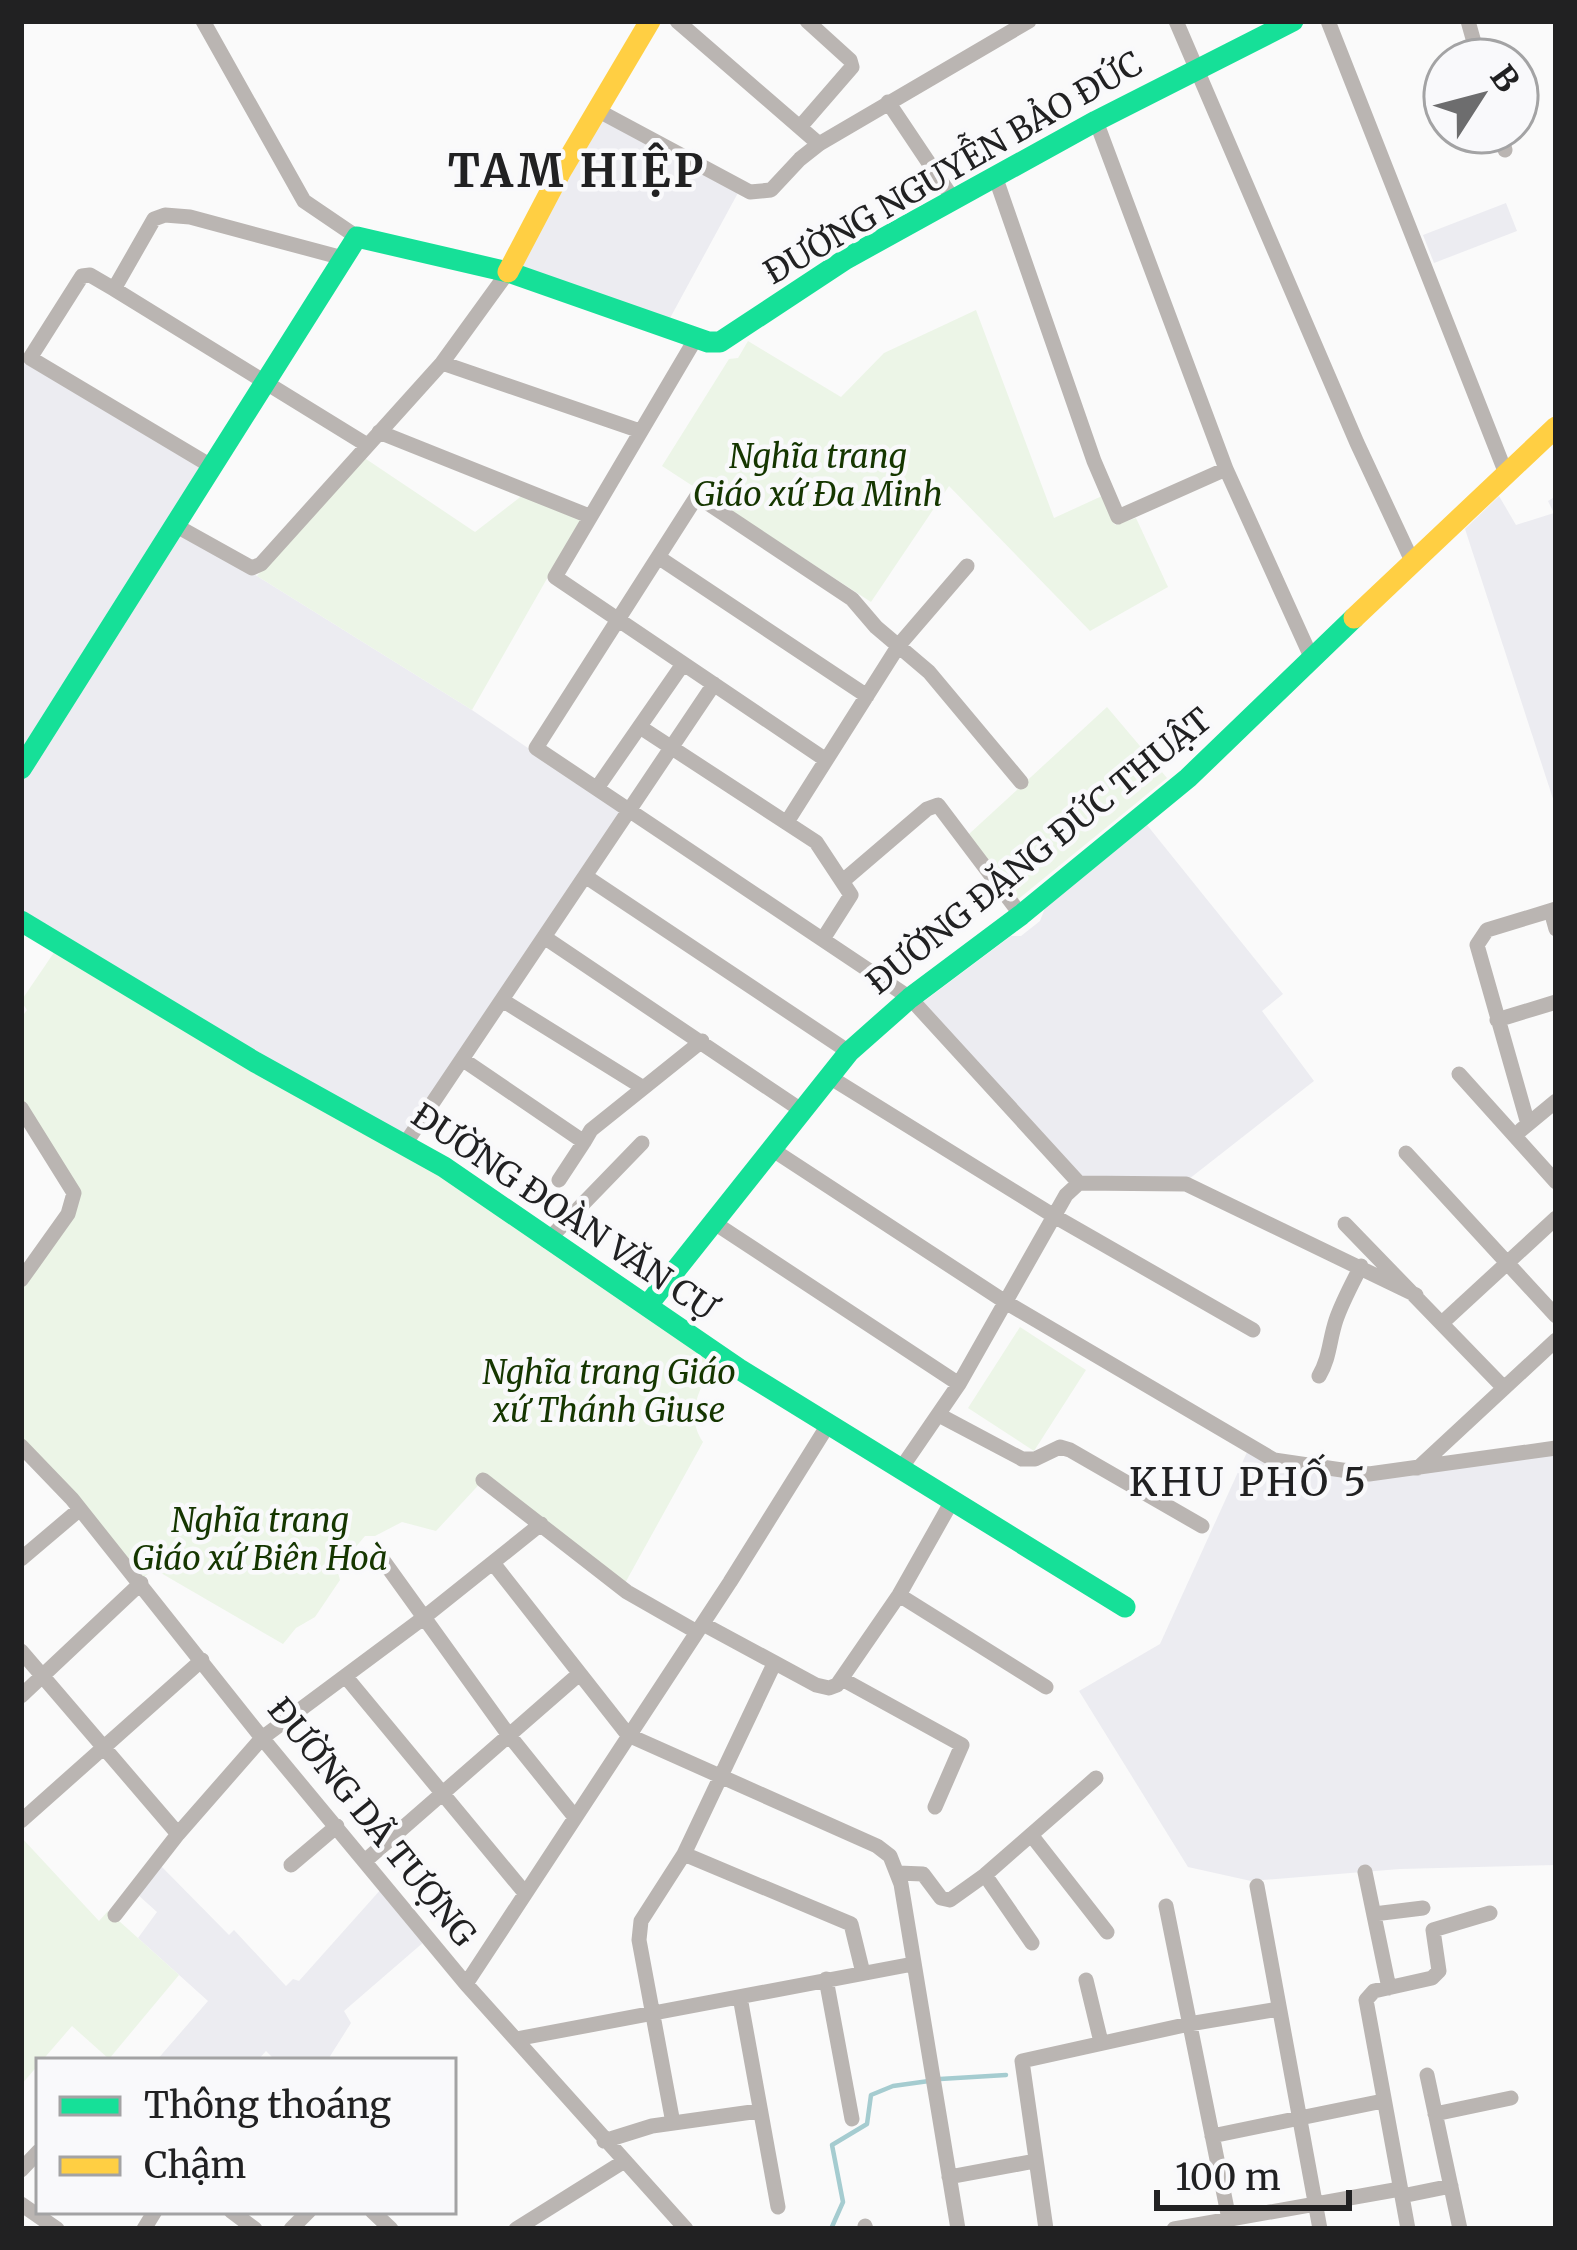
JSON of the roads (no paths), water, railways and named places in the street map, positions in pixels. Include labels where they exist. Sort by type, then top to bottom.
[{"type":"street","points":[[203,21],[304,201],[357,237],[508,272],[696,338],[555,578],[826,760]]},
{"type":"street","points":[[173,524],[226,556],[258,566],[442,363],[508,272],[650,21]]},
{"type":"street","points":[[677,21],[820,144]]},
{"type":"street","points":[[800,127],[852,67],[807,21]]},
{"type":"street","points":[[597,110],[756,193],[770,190],[820,144],[1029,21]]},
{"type":"street","points":[[1176,21],[1412,563]]},
{"type":"street","name":"ĐƯỜNG NGUYỄN BẢO ĐỨC","points":[[696,338],[713,343],[732,336],[825,271],[1096,122],[1293,21]]},
{"type":"street","points":[[1328,21],[1505,471]]},
{"type":"street","points":[[888,102],[953,200]]},
{"type":"street","points":[[1096,122],[1226,469],[1312,659]]},
{"type":"street","points":[[995,176],[1118,518],[1226,469]]},
{"type":"street","points":[[114,290],[154,219],[165,215],[190,217],[343,258]]},
{"type":"street","points":[[21,769],[357,237]]},
{"type":"street","points":[[211,466],[30,358],[86,275],[266,386],[373,438],[589,516]]},
{"type":"street","points":[[442,363],[640,431]]},
{"type":"street","name":"ĐƯỜNG ĐẶNG ĐỨC THUẬT","points":[[647,1306],[849,1052],[910,998],[1021,915],[1188,778],[1556,427]]},
{"type":"street","points":[[1021,782],[957,703],[842,592],[697,496],[536,748],[910,998],[1078,1183],[1186,1184],[1416,1295]]},
{"type":"street","points":[[658,557],[867,696]]},
{"type":"street","points":[[787,822],[899,645],[968,566]]},
{"type":"street","points":[[597,788],[683,664]]},
{"type":"street","points":[[405,1144],[714,684]]},
{"type":"street","points":[[640,727],[816,842],[851,895],[824,939]]},
{"type":"street","points":[[844,880],[927,809],[938,805],[1021,915]]},
{"type":"street","points":[[585,876],[849,1052]]},
{"type":"street","points":[[1528,1124],[1477,948],[1487,930],[1553,910],[1556,929]]},
{"type":"street","name":"ĐƯỜNG ĐOÀN VĂN CỰ","points":[[21,920],[255,1062],[405,1144],[828,1425],[1125,1607]]},
{"type":"street","points":[[544,938],[801,1109]]},
{"type":"street","points":[[502,1000],[642,1087]]},
{"type":"street","points":[[1497,1020],[1556,1002]]},
{"type":"street","points":[[559,1180],[591,1130],[702,1041]]},
{"type":"street","points":[[462,1059],[584,1142]]},
{"type":"street","points":[[1459,1074],[1556,1181]]},
{"type":"street","points":[[828,1076],[1054,1216],[1253,1330]]},
{"type":"street","points":[[1514,1136],[1556,1101]]},
{"type":"street","points":[[21,1108],[74,1193],[68,1214],[21,1280]]},
{"type":"street","points":[[547,1241],[642,1143]]},
{"type":"street","points":[[770,1148],[1007,1303],[1274,1460],[1369,1474],[1556,1448]]},
{"type":"street","points":[[1406,1153],[1556,1316]]},
{"type":"street","points":[[900,1470],[959,1384],[1054,1216],[1078,1183]]},
{"type":"street","points":[[1442,1323],[1556,1218]]},
{"type":"street","points":[[713,1222],[959,1384]]},
{"type":"street","points":[[1345,1224],[1504,1388]]},
{"type":"street","points":[[1319,1376],[1330,1356],[1338,1313],[1361,1267]]},
{"type":"street","points":[[1416,1470],[1556,1340]]},
{"type":"street","points":[[939,1414],[1022,1459],[1035,1459],[1060,1447],[1070,1450],[1202,1526]]},
{"type":"street","points":[[466,1984],[828,1425]]},
{"type":"street","name":"ĐƯỜNG DÃ TƯỢNG","points":[[21,1446],[80,1509],[466,1984],[686,2229]]},
{"type":"street","points":[[483,1480],[627,1592],[829,1688],[842,1679],[898,1595],[952,1501]]},
{"type":"street","points":[[21,1559],[80,1509]]},
{"type":"street","points":[[115,1915],[262,1738],[542,1524]]},
{"type":"street","points":[[382,1559],[422,1619],[574,1816]]},
{"type":"street","points":[[493,1564],[628,1735],[877,1846],[890,1856],[898,1873],[958,2229]]},
{"type":"street","points":[[21,1696],[141,1583]]},
{"type":"street","points":[[898,1595],[1046,1687]]},
{"type":"street","points":[[21,1651],[178,1834]]},
{"type":"street","points":[[21,1821],[202,1660]]},
{"type":"street","points":[[673,2123],[639,1930],[684,1854],[774,1664]]},
{"type":"street","points":[[365,1861],[578,1675]]},
{"type":"street","points":[[346,1676],[525,1893]]},
{"type":"street","points":[[842,1679],[962,1745],[934,1808]]},
{"type":"street","points":[[898,1873],[923,1874],[945,1901],[985,1875],[1096,1778]]},
{"type":"street","points":[[291,1864],[337,1826]]},
{"type":"street","points":[[1032,1835],[1107,1932]]},
{"type":"street","points":[[684,1854],[851,1924],[863,1973]]},
{"type":"street","points":[[1365,1872],[1389,1988]]},
{"type":"street","points":[[985,1875],[1032,1943]]},
{"type":"street","points":[[1257,1886],[1320,2229]]},
{"type":"street","points":[[1166,1906],[1230,2224]]},
{"type":"street","points":[[1374,1914],[1423,1908]]},
{"type":"street","points":[[1408,2229],[1365,2005],[1370,1994],[1438,1974],[1433,1930],[1490,1913]]},
{"type":"street","points":[[516,2039],[913,1964]]},
{"type":"street","points":[[826,1979],[852,2120]]},
{"type":"street","points":[[1086,1980],[1101,2042]]},
{"type":"street","points":[[740,1997],[778,2207]]},
{"type":"street","points":[[1046,2229],[1019,2065],[1029,2058],[1101,2042],[1279,2009]]},
{"type":"street","points":[[1427,2074],[1460,2229]]},
{"type":"street","points":[[1435,2114],[1511,2098]]},
{"type":"street","points":[[1212,2135],[1383,2101]]},
{"type":"street","points":[[604,2141],[635,2129],[759,2111]]},
{"type":"street","points":[[949,2176],[1035,2161]]},
{"type":"street","points":[[516,2229],[622,2162]]},
{"type":"street","points":[[1174,2229],[1230,2224],[1316,2204],[1451,2186]]},
{"type":"street","points":[[21,2204],[57,2229]]},
{"type":"waterway","points":[[940,2079],[1006,2075]]},
{"type":"waterway","points":[[831,2229],[843,2202],[832,2145],[867,2124],[871,2095],[929,2081]]},
{"type":"district","name":"TAM HIỆP","points":[[577,171]]},
{"type":"district","name":"KHU PHỐ 5","points":[[1249,1482]]},
{"type":"park label","name":"Nghĩa trang Giáo xứ Đa Minh","points":[[818,475]]},
{"type":"park label","name":"Nghĩa trang Giáo xứ Thánh Giuse","points":[[609,1391]]},
{"type":"park label","name":"Nghĩa trang Giáo xứ Biên Hoà","points":[[260,1539]]}]
